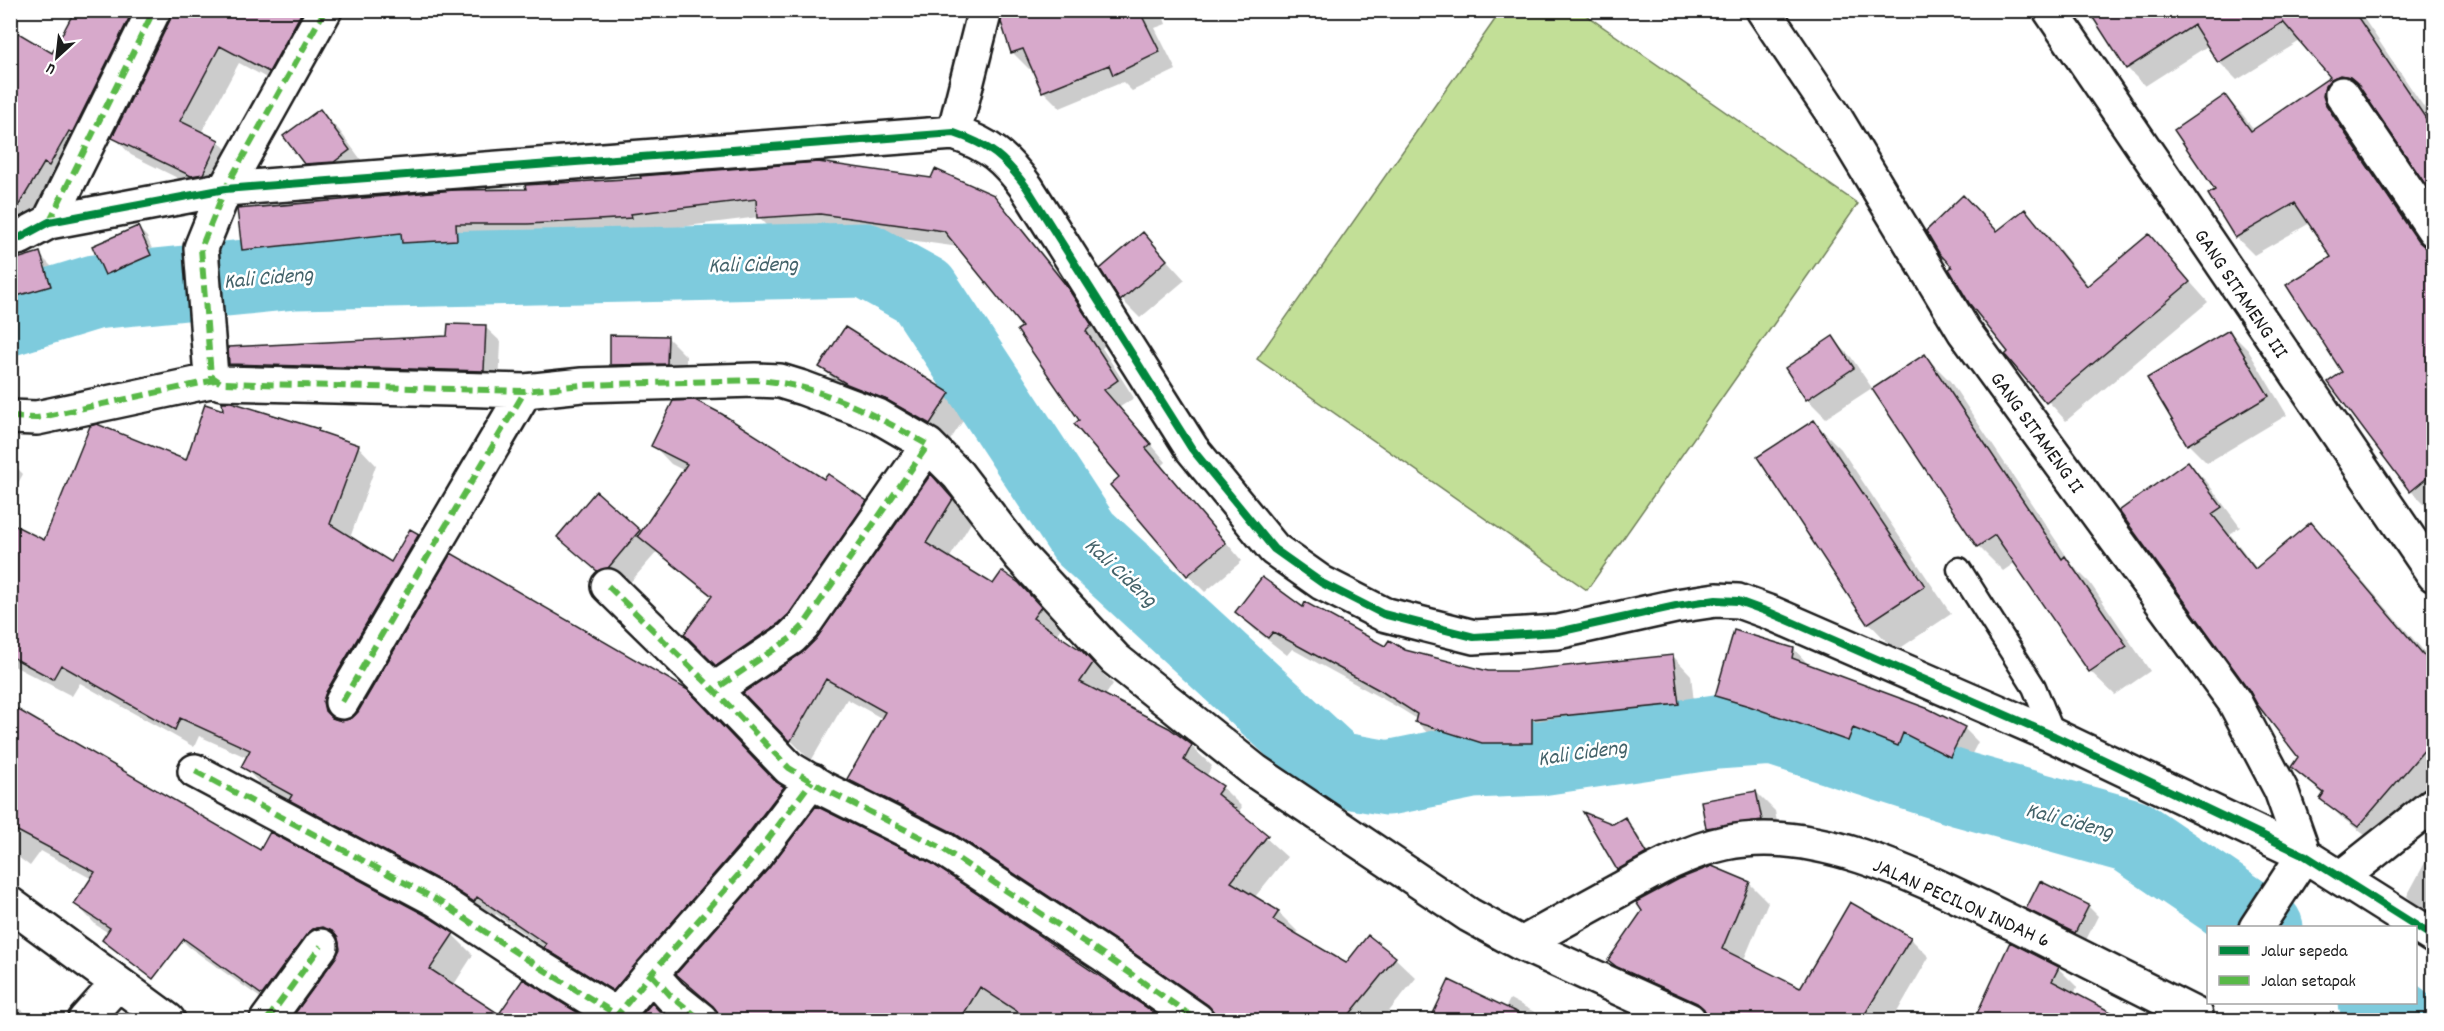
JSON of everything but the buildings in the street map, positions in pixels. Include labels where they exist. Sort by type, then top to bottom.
[{"type":"street","points":[[49,222],[154,10]]},
{"type":"street","points":[[215,380],[211,376],[201,248],[225,189],[325,10]]},
{"type":"street","points":[[954,133],[985,10]]},
{"type":"street","name":"GANG SITAMENG II","points":[[1763,10],[1835,117],[1964,331],[2234,701],[2281,790],[2304,855]]},
{"type":"street","name":"GANG SITAMENG III","points":[[2050,10],[2433,575]]},
{"type":"street","points":[[2343,94],[2433,230]]},
{"type":"street","points":[[10,240],[49,222],[225,189],[954,133],[977,141],[1010,164],[1034,198],[1192,449],[1274,549],[1322,583],[1383,614],[1474,638],[1558,632],[1676,606],[1716,600],[1738,601],[1771,613],[2055,736],[2304,855],[2416,926]]},
{"type":"street","points":[[10,417],[37,418],[215,380],[232,383],[525,391],[582,385],[780,381],[878,416],[928,445],[958,475],[1020,556],[1114,659],[1255,771],[1469,915],[1522,944],[1689,1020]]},
{"type":"street","points":[[342,702],[525,391]]},
{"type":"street","points":[[714,690],[791,638],[803,626],[928,445]]},
{"type":"street","points":[[608,586],[714,690],[789,768],[940,847],[1104,955],[1197,1020]]},
{"type":"street","points":[[195,771],[437,900],[615,1018],[755,856],[812,781]]},
{"type":"street","points":[[2342,877],[2433,804]]},
{"type":"street","name":"JALAN PECILON INDAH 6","points":[[1522,944],[1653,871],[1698,850],[1751,839],[1773,839],[1852,854],[1927,881],[2199,1011]]},
{"type":"street","points":[[2257,926],[2304,855]]},
{"type":"street","points":[[10,903],[168,1020]]},
{"type":"street","points":[[2417,926],[2433,937]]},
{"type":"street","points":[[267,1020],[321,945]]},
{"type":"street","points":[[651,974],[671,996],[701,1020]]},
{"type":"street","points":[[85,1020],[117,984]]},
{"type":"lane","points":[[1959,569],[2034,687],[2055,736]]},
{"type":"green space","points":[[1501,11],[1580,11],[1858,204],[1587,590],[1257,359]]},
{"type":"waterway","name":"Kali Cideng","points":[[10,318],[95,292],[295,272],[865,260],[923,292],[1084,537],[1336,769],[1388,778],[1472,761],[1541,758],[1716,732],[1773,728],[1961,789],[2131,836],[2263,926]]},
{"type":"waterway","name":"Kali Cideng","points":[[2379,1004],[2402,1020]]},
{"type":"marked path","points":[[49,222],[154,10]]},
{"type":"marked path","points":[[325,10],[225,189],[201,248],[211,376],[221,383],[525,391],[582,385],[755,380],[778,382],[845,402],[928,445],[803,626],[791,638],[714,690]]},
{"type":"marked path","points":[[10,417],[37,418],[215,380]]},
{"type":"marked path","points":[[342,702],[525,391]]},
{"type":"marked path","points":[[608,586],[714,690],[789,768],[824,789],[940,847],[1104,955],[1197,1020]]},
{"type":"marked path","points":[[195,771],[437,900],[617,1015]]},
{"type":"marked path","points":[[614,1019],[755,856],[812,781]]},
{"type":"marked path","points":[[267,1020],[321,946]]},
{"type":"marked path","points":[[651,974],[671,996],[701,1020]]},
{"type":"cycle path","points":[[10,240],[21,237],[49,222],[225,189],[954,133],[978,142],[996,154],[1019,178],[1192,449],[1274,549],[1322,583],[1383,614],[1474,637],[1558,632],[1676,606],[1716,600],[1738,601],[1771,613],[2054,736],[2304,855],[2417,926]]},
{"type":"cycle path","points":[[2417,926],[2434,937]]}]
